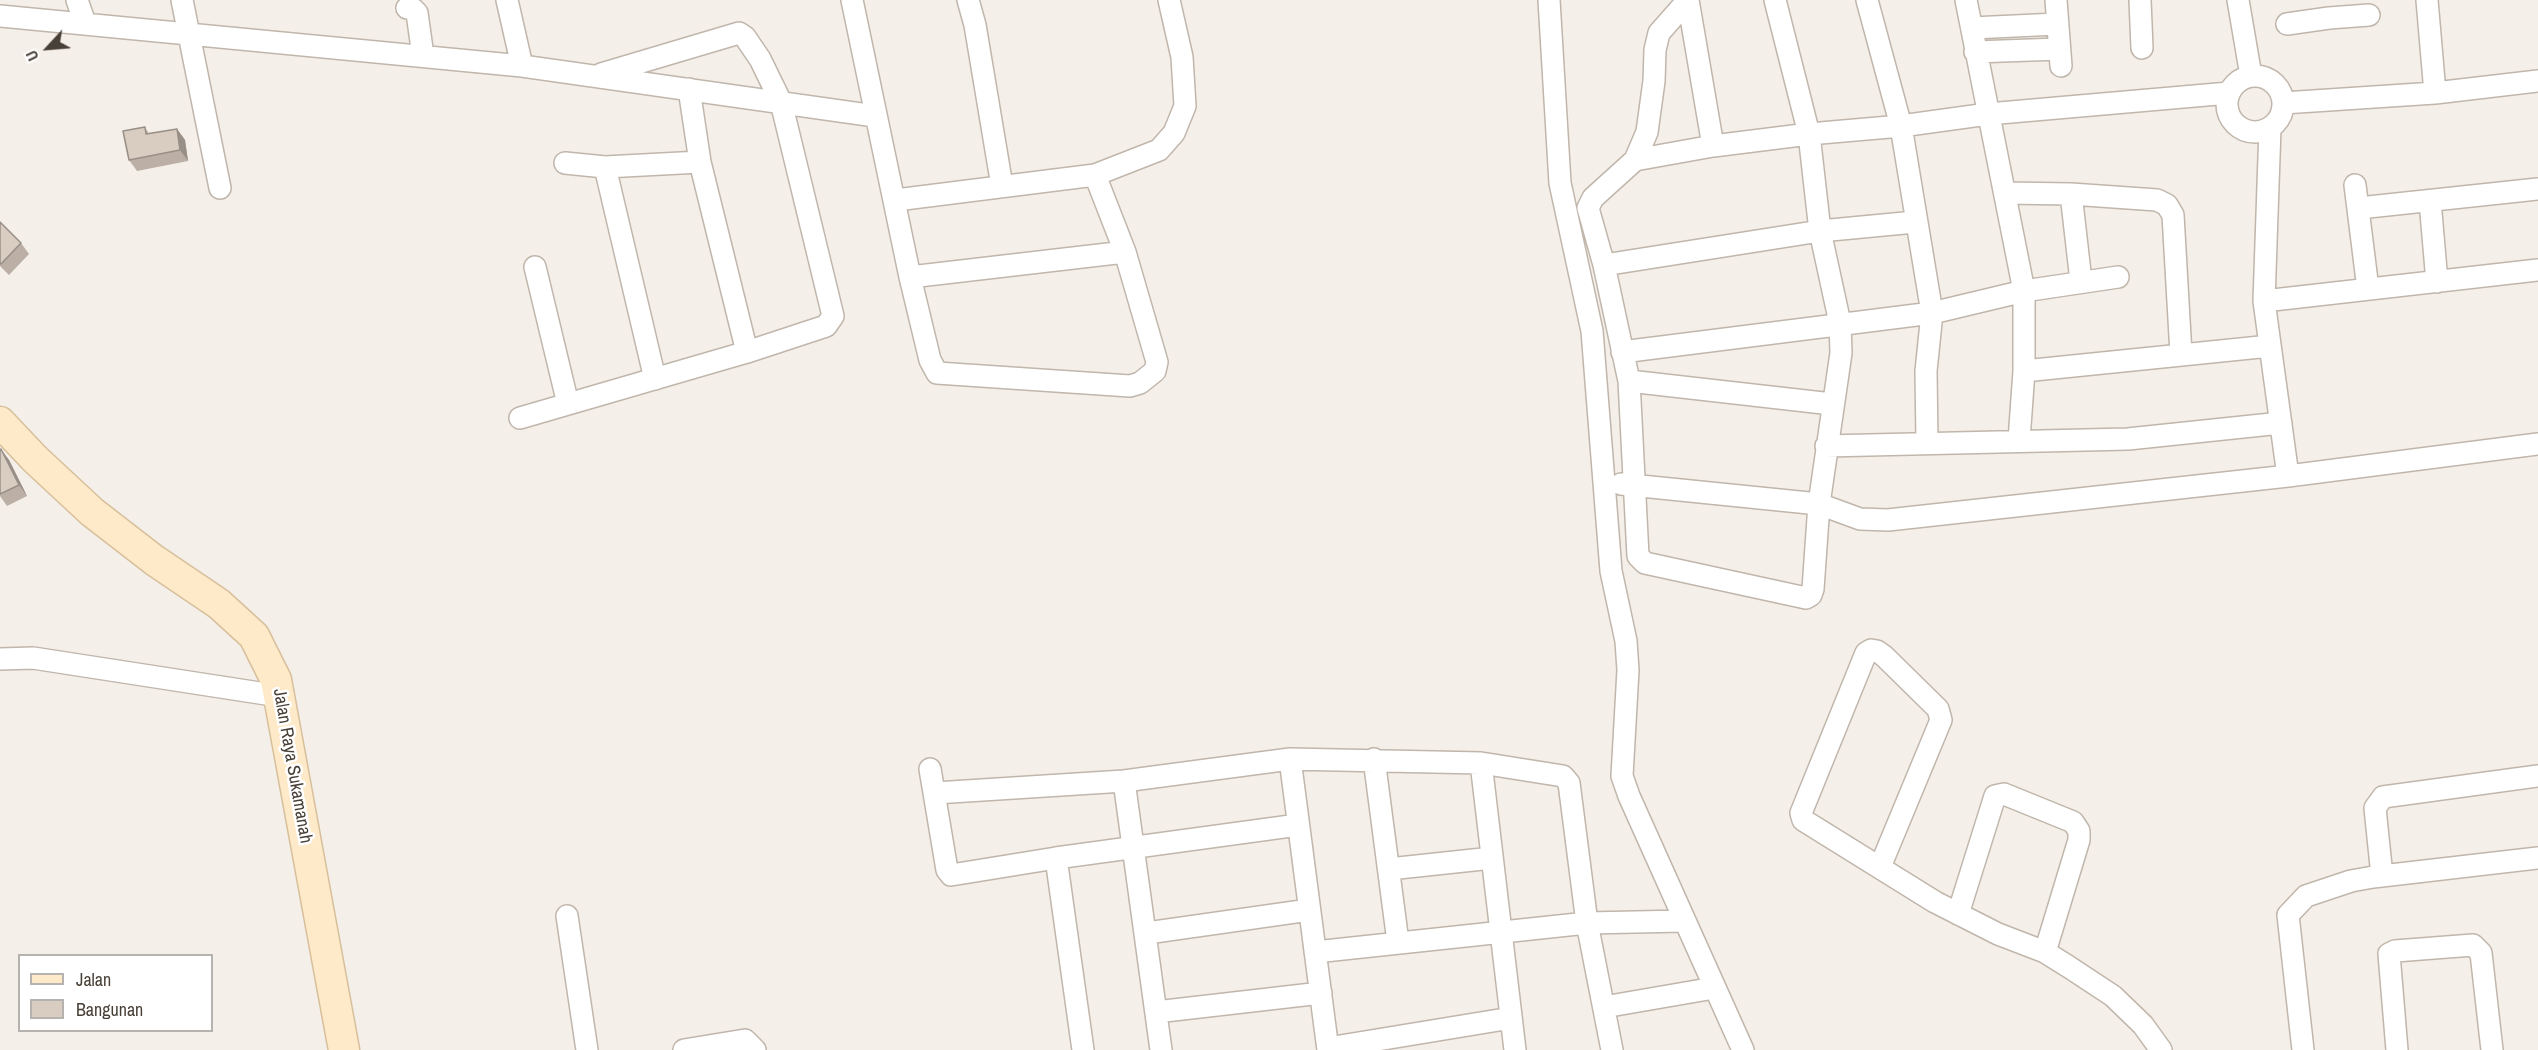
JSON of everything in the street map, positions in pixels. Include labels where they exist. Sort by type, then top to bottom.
[{"type":"street","points":[[77,0],[85,23]]},
{"type":"street","points":[[182,0],[220,188]]},
{"type":"street","points":[[507,0],[522,66]]},
{"type":"street","points":[[852,0],[875,116],[896,200],[910,277],[930,360],[937,373],[1130,386],[1140,383],[1155,371],[1157,362],[1125,252],[1095,175]]},
{"type":"street","points":[[968,0],[975,25],[1002,186]]},
{"type":"street","points":[[896,200],[1095,175],[1159,150],[1174,133],[1185,106],[1182,57],[1169,0]]},
{"type":"street","points":[[1549,0],[1560,183],[1592,332],[1611,571],[1626,641],[1628,670],[1622,776],[1684,921],[1743,1050]]},
{"type":"street","points":[[1688,0],[1659,33],[1655,50],[1647,132],[1635,160],[1589,204],[1589,214],[1604,265],[1629,381],[1638,556],[1642,560],[1806,598],[1811,595],[1813,588],[1819,504],[1840,352],[1840,323],[1820,231],[1809,134],[1775,0]]},
{"type":"street","points":[[1688,0],[1713,146]]},
{"type":"street","points":[[1867,0],[1901,126],[1915,222],[1932,313],[1926,371],[1927,444]]},
{"type":"street","points":[[1966,0],[2024,291],[2024,371],[2019,440]]},
{"type":"street","points":[[1975,52],[2060,58],[2056,0]]},
{"type":"street","points":[[2140,0],[2142,48]]},
{"type":"street","points":[[2238,0],[2251,76]]},
{"type":"street","points":[[2427,0],[2435,93]]},
{"type":"street","points":[[406,8],[413,9],[417,13],[423,56]]},
{"type":"street","points":[[2287,24],[2328,9],[2369,15]]},
{"type":"street","points":[[0,16],[522,66],[875,116]]},
{"type":"street","points":[[1972,28],[2057,24]]},
{"type":"street","points":[[520,418],[747,352],[826,326],[833,316],[781,102],[760,59],[745,37],[739,33],[592,77]]},
{"type":"street","points":[[2251,76],[2263,76],[2273,82],[2280,92],[2283,103],[2277,121],[2270,128],[2259,132],[2247,131],[2237,125],[2230,116],[2227,104],[2229,93],[2238,81],[2251,76]]},
{"type":"street","points":[[2283,103],[2435,93],[2538,81]]},
{"type":"street","points":[[689,88],[700,162],[747,352]]},
{"type":"street","points":[[1635,160],[1713,146],[1809,134],[1901,126],[1989,114],[2229,93]]},
{"type":"street","points":[[2270,128],[2264,302],[2289,476]]},
{"type":"street","points":[[565,164],[605,167],[700,162]]},
{"type":"street","points":[[605,167],[655,379]]},
{"type":"street","points":[[2355,185],[2368,289]]},
{"type":"street","points":[[2358,208],[2538,189]]},
{"type":"street","points":[[2006,193],[2071,194],[2162,201],[2171,209],[2181,354]]},
{"type":"street","points":[[2071,194],[2081,281]]},
{"type":"street","points":[[2430,201],[2437,282]]},
{"type":"street","points":[[1604,265],[1820,231],[1915,222]]},
{"type":"street","points":[[910,277],[1125,252]]},
{"type":"street","points":[[535,267],[568,404]]},
{"type":"street","points":[[2264,302],[2538,270]]},
{"type":"street","points":[[1622,352],[1932,313],[2024,291],[2118,277]]},
{"type":"street","points":[[2024,371],[2270,346]]},
{"type":"street","points":[[1629,381],[1832,404]]},
{"type":"street","name":"Jalan Raya Sukamanah","points":[[0,422],[35,459],[92,512],[154,561],[219,604],[254,636],[276,680],[344,1050]]},
{"type":"street","points":[[1826,446],[2128,439],[2281,423]]},
{"type":"street","points":[[1605,484],[1635,483],[1819,504],[1860,519],[1888,520],[2289,476],[2538,444]]},
{"type":"street","points":[[1880,867],[1941,720],[1938,709],[1884,656],[1871,650],[1866,652],[1802,817],[1880,867],[1899,882],[1998,934],[2045,952],[2113,996],[2142,1024],[2162,1050]]},
{"type":"street","points":[[0,658],[33,658],[279,696]]},
{"type":"street","points":[[1290,759],[1328,1049],[1511,1018]]},
{"type":"street","points":[[935,793],[1124,781],[1290,759],[1480,763],[1563,776],[1567,779],[1587,924],[1612,1050]]},
{"type":"street","points":[[1374,759],[1398,942]]},
{"type":"street","points":[[1480,763],[1515,1050]]},
{"type":"street","points":[[930,769],[947,870],[951,875],[1056,858],[1298,825]]},
{"type":"street","points":[[2382,876],[2375,808],[2383,797],[2538,776]]},
{"type":"street","points":[[1124,781],[1147,933],[1161,1050]]},
{"type":"street","points":[[1958,914],[1995,796],[2004,794],[2073,822],[2079,831],[2079,840],[2045,952]]},
{"type":"street","points":[[1056,858],[1083,1050]]},
{"type":"street","points":[[1389,869],[1492,858]]},
{"type":"street","points":[[2303,1050],[2289,915],[2306,896],[2351,881],[2538,858]]},
{"type":"street","points":[[1147,933],[1309,910]]},
{"type":"street","points":[[567,916],[587,1050]]},
{"type":"street","points":[[1315,952],[1587,924],[1684,921]]},
{"type":"street","points":[[2397,1050],[2389,954],[2395,951],[2473,945],[2481,953],[2492,1050]]},
{"type":"street","points":[[1604,1007],[1714,988]]},
{"type":"street","points":[[1156,1012],[1321,993]]},
{"type":"street","points":[[684,1050],[745,1040],[755,1050]]},
{"type":"building","points":[[145,127],[146,134],[177,129],[180,150],[129,160],[123,131]]},
{"type":"building","points":[[0,222],[21,243],[1,264],[0,263]]},
{"type":"building","points":[[0,450],[19,485],[0,494]]}]
